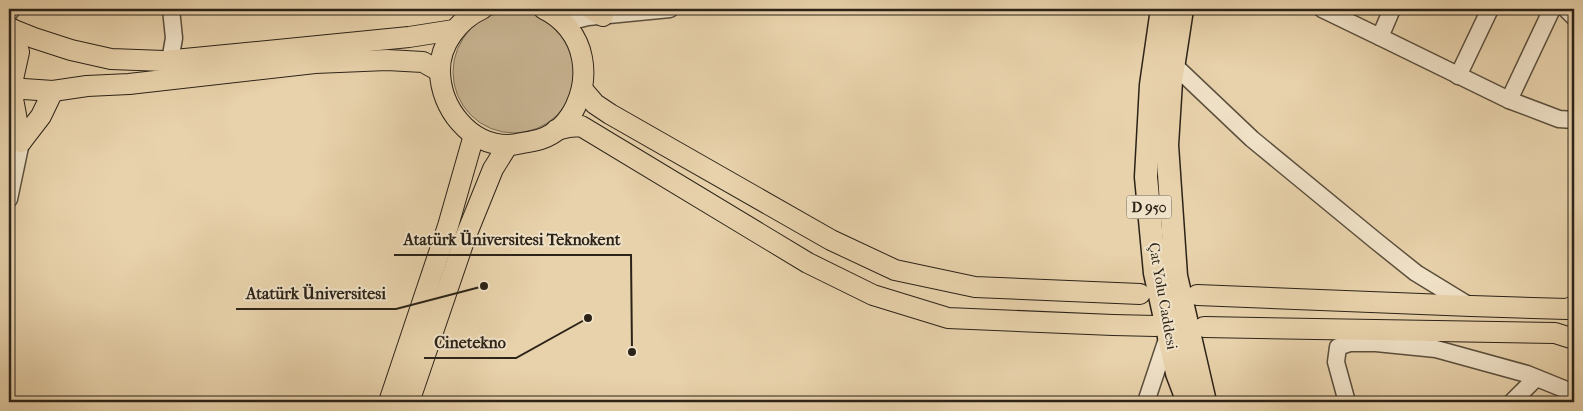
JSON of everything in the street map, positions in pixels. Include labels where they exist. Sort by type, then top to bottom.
[{"type":"highway","name":"Çat Yolu Caddesi","points":[[1162,9],[1151,85],[1146,177],[1162,330],[1188,402]]},
{"type":"highway","name":"Çat Yolu Caddesi","points":[[1182,9],[1174,65],[1167,145],[1176,276],[1202,392],[1212,402]]},
{"type":"main road","points":[[482,9],[471,14],[454,30],[443,52],[440,71],[444,99],[456,120],[474,135],[508,146],[542,139],[556,130],[568,118],[579,101],[584,66],[581,51],[574,36],[553,13]]},
{"type":"main road","points":[[10,22],[71,50],[111,59],[170,61],[409,37],[454,30]]},
{"type":"main road","points":[[10,22],[19,52],[10,88],[15,135]]},
{"type":"main road","points":[[10,88],[53,91],[324,63],[386,60],[423,62],[440,71]]},
{"type":"main road","points":[[582,90],[595,104],[610,114],[831,240],[894,270],[975,288],[1140,294]]},
{"type":"main road","points":[[15,135],[41,116],[53,91]]},
{"type":"main road","points":[[556,130],[581,126],[808,263],[873,295],[948,318],[1162,330]]},
{"type":"main road","points":[[389,402],[448,226],[474,135]]},
{"type":"main road","points":[[409,402],[465,238],[493,169],[508,146]]},
{"type":"main road","points":[[1197,295],[1567,309],[1574,306]]},
{"type":"main road","points":[[1204,327],[1555,333],[1574,339]]},
{"type":"street","points":[[10,22],[12,9]]},
{"type":"street","points":[[170,9],[174,38],[170,61]]},
{"type":"street","points":[[553,13],[670,9]]},
{"type":"street","points":[[1322,9],[1509,100],[1559,119],[1574,120]]},
{"type":"street","points":[[1380,37],[1392,9]]},
{"type":"street","points":[[1458,76],[1490,9]]},
{"type":"street","points":[[1509,100],[1552,9]]},
{"type":"street","points":[[1566,9],[1574,17]]},
{"type":"street","points":[[1174,65],[1252,138],[1376,241],[1416,273],[1471,306]]},
{"type":"street","points":[[9,199],[15,135]]},
{"type":"street","points":[[1146,402],[1162,330]]},
{"type":"street","points":[[1347,402],[1336,362],[1338,348],[1350,343],[1376,343],[1436,349],[1536,378],[1569,391],[1574,396]]},
{"type":"street","points":[[1512,402],[1536,378]]},
{"type":"shaded area","points":[[514,11],[526,12],[537,16],[548,21],[557,29],[565,38],[570,49],[574,60],[574,84],[570,95],[565,106],[557,115],[548,123],[537,128],[526,132],[514,133],[502,132],[491,128],[480,123],[471,115],[463,106],[458,95],[454,84],[453,72],[454,60],[458,49],[463,38],[471,29],[480,21],[491,16],[502,12]]},
{"type":"place","name":"Atatürk Üniversitesi","points":[[484,286]]},
{"type":"place","name":"Cinetekno","points":[[588,318]]},
{"type":"place","name":"Atatürk Üniversitesi Teknokent","points":[[632,352]]}]
